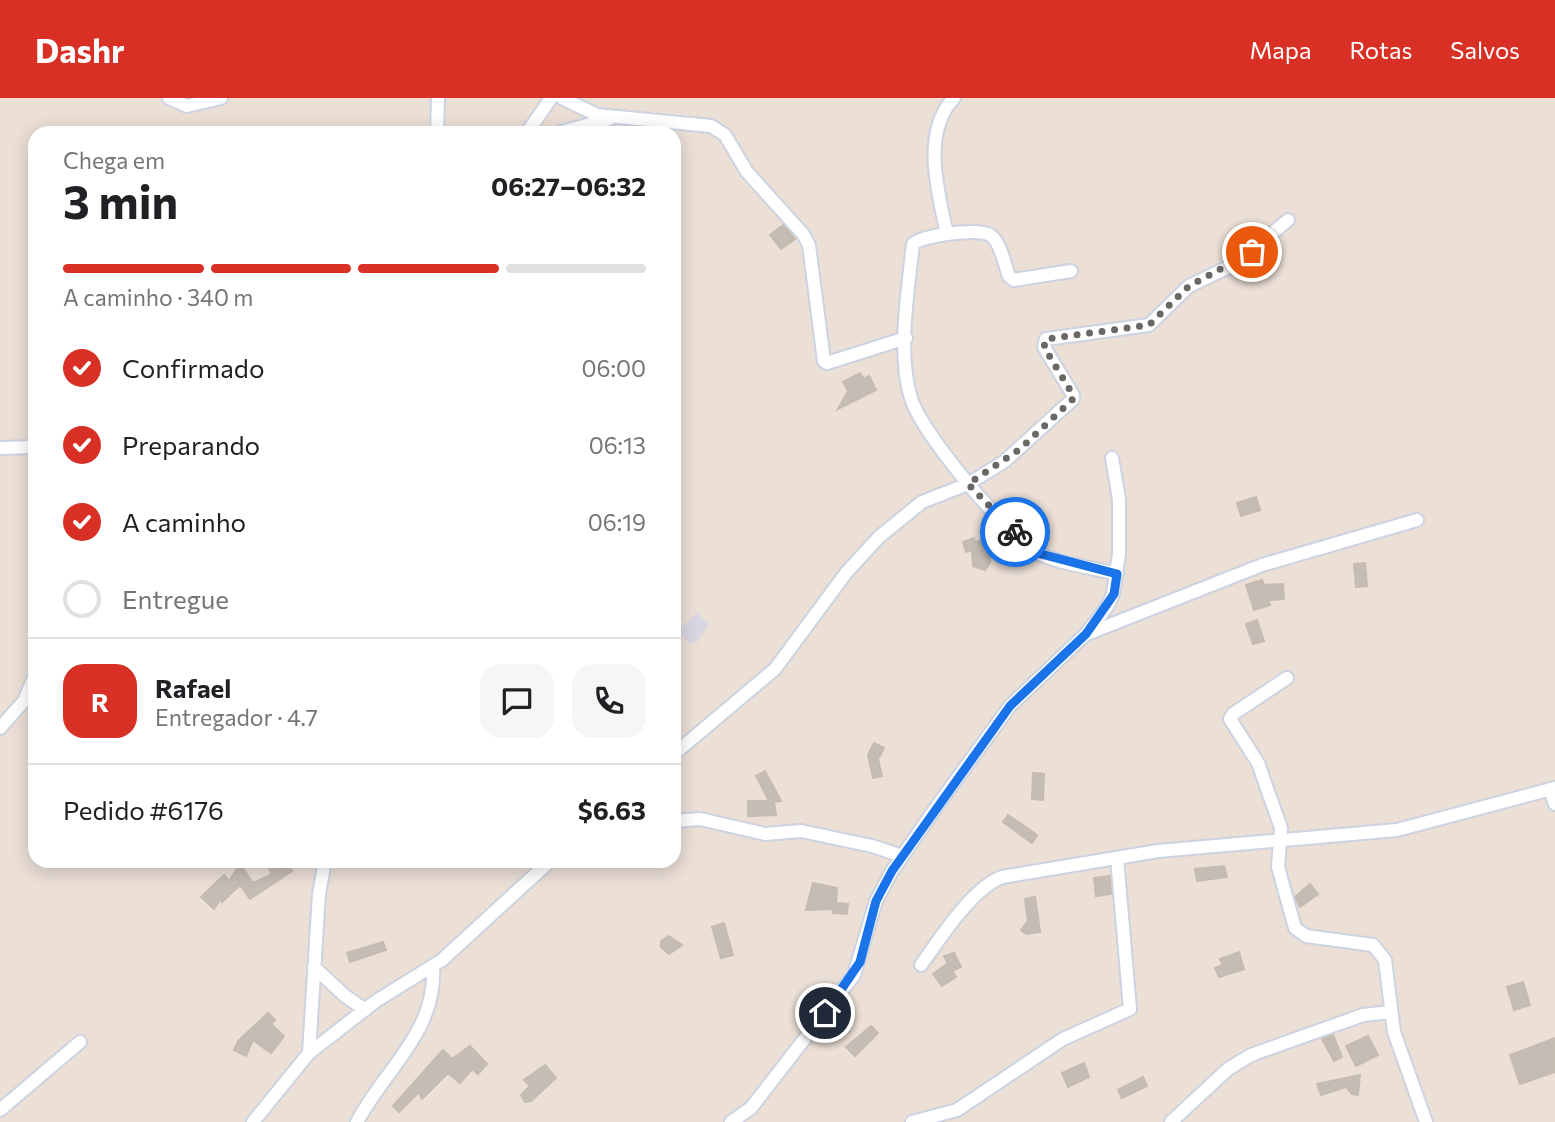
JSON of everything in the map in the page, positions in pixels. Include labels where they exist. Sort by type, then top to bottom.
[{"type":"street","points":[[177,100],[197,105],[220,98]]},
{"type":"street","points":[[437,126],[438,98]]},
{"type":"street","points":[[532,126],[551,98]]},
{"type":"street","points":[[562,98],[584,111],[613,117],[711,126],[725,135],[747,172],[803,234],[809,245],[824,360],[827,363],[906,338]]},
{"type":"street","points":[[947,234],[933,167],[943,114],[954,98]]},
{"type":"street","points":[[582,126],[613,117]]},
{"type":"street","points":[[681,748],[775,669],[846,573],[879,537],[922,502],[968,484],[1020,449],[1073,399],[1044,347],[1046,339],[1149,325],[1189,286],[1237,262],[1288,220]]},
{"type":"street","points":[[1071,271],[1014,280],[991,235],[925,236],[913,244],[906,338],[907,377],[918,414],[968,484],[1033,550],[1117,574]]},
{"type":"street","points":[[0,448],[28,447]]},
{"type":"street","points":[[731,1122],[751,1108],[854,975],[876,901],[902,856],[1010,706],[1086,634],[1114,594],[1119,499],[1112,458]]},
{"type":"street","points":[[1086,634],[1262,565],[1417,520]]},
{"type":"street","points":[[1287,678],[1233,714],[1230,719],[1258,763],[1281,828],[1278,867],[1295,928],[1306,936],[1373,945],[1380,950],[1388,977],[1391,1012],[1398,1044],[1426,1122]]},
{"type":"street","points":[[0,728],[24,701],[28,692]]},
{"type":"street","points":[[921,965],[945,931],[994,880],[1117,858],[1397,830],[1553,788],[1555,804]]},
{"type":"street","points":[[681,820],[700,819],[765,834],[802,831],[873,846],[902,856]]},
{"type":"street","points":[[912,1122],[952,1112],[1063,1039],[1130,1009],[1117,858]]},
{"type":"street","points":[[309,1053],[319,894],[324,868]]},
{"type":"street","points":[[253,1122],[309,1053],[365,1010],[433,967],[542,868]]},
{"type":"street","points":[[314,967],[337,990],[365,1010]]},
{"type":"street","points":[[356,1122],[406,1049],[431,1005],[434,991],[433,967]]},
{"type":"street","points":[[1171,1122],[1228,1069],[1251,1055],[1363,1014],[1391,1012]]},
{"type":"street","points":[[0,1110],[80,1042]]},
{"type":"shaded area","points":[[697,613],[709,624],[698,641],[691,644],[681,635],[681,627]]},
{"type":"building","points":[[783,225],[795,239],[781,249],[770,235]]},
{"type":"building","points":[[860,373],[864,379],[869,376],[876,390],[838,409],[848,391],[843,382]]},
{"type":"building","points":[[1256,497],[1260,510],[1241,516],[1237,503]]},
{"type":"building","points":[[974,538],[975,542],[982,540],[990,557],[990,563],[985,570],[973,566],[972,550],[966,552],[963,542]]},
{"type":"building","points":[[1365,563],[1367,586],[1356,587],[1354,564]]},
{"type":"building","points":[[1262,580],[1264,585],[1283,584],[1284,599],[1268,600],[1270,605],[1254,610],[1246,585]]},
{"type":"building","points":[[1257,620],[1264,641],[1253,644],[1246,624]]},
{"type":"building","points":[[874,743],[884,748],[878,759],[882,776],[873,778],[868,755]]},
{"type":"building","points":[[765,771],[781,801],[774,802],[776,815],[748,816],[748,801],[769,801],[756,776]]},
{"type":"building","points":[[1033,773],[1044,774],[1043,800],[1032,799]]},
{"type":"building","points":[[1008,815],[1037,835],[1032,843],[1003,822]]},
{"type":"building","points":[[1224,866],[1227,877],[1197,881],[1195,869]]},
{"type":"building","points":[[237,868],[243,868],[253,883],[272,874],[269,868],[290,868],[292,871],[250,899],[240,885],[222,902],[221,898],[214,909],[201,897],[224,875],[229,881]]},
{"type":"building","points":[[1110,876],[1111,894],[1096,896],[1094,878]]},
{"type":"building","points":[[813,883],[837,888],[836,903],[848,904],[847,914],[833,913],[833,909],[806,910]]},
{"type":"building","points":[[1310,884],[1318,894],[1300,907],[1295,897]]},
{"type":"building","points":[[1035,897],[1040,932],[1026,934],[1021,930],[1028,921],[1025,899]]},
{"type":"building","points":[[724,923],[733,955],[721,958],[712,927]]},
{"type":"building","points":[[669,936],[682,945],[669,954],[661,947],[661,941]]},
{"type":"building","points":[[383,942],[386,950],[350,962],[347,953]]},
{"type":"building","points":[[1239,952],[1244,969],[1219,977],[1215,968],[1223,965],[1220,959]]},
{"type":"building","points":[[954,953],[961,967],[952,971],[944,956]]},
{"type":"building","points":[[947,964],[956,977],[942,986],[933,974]]},
{"type":"building","points":[[1523,982],[1530,1005],[1514,1010],[1507,987]]},
{"type":"building","points":[[268,1013],[275,1020],[271,1024],[284,1036],[271,1053],[253,1040],[246,1056],[234,1050],[238,1041]]},
{"type":"building","points":[[871,1026],[878,1033],[855,1056],[846,1047]]},
{"type":"building","points":[[1333,1035],[1342,1057],[1334,1061],[1322,1039]]},
{"type":"building","points":[[1368,1036],[1378,1055],[1356,1066],[1346,1046]]},
{"type":"building","points":[[1555,1038],[1555,1072],[1520,1084],[1510,1055]]},
{"type":"building","points":[[470,1046],[487,1064],[478,1074],[472,1069],[460,1083],[448,1073],[422,1099],[419,1092],[399,1112],[393,1106],[443,1050],[452,1059]]},
{"type":"building","points":[[1084,1063],[1089,1077],[1068,1087],[1062,1073]]},
{"type":"building","points":[[545,1065],[556,1078],[531,1101],[525,1102],[521,1095],[530,1086],[524,1080]]},
{"type":"building","points":[[1360,1075],[1358,1095],[1352,1094],[1346,1087],[1321,1095],[1317,1084]]},
{"type":"building","points":[[1143,1077],[1147,1086],[1122,1098],[1118,1090]]},
{"type":"way so far","points":[[1015,532],[968,484],[1020,449],[1073,399],[1044,347],[1046,339],[1051,336],[1149,325],[1189,286],[1252,252]]},
{"type":"route","points":[[825,1013],[854,975],[876,901],[892,871],[1010,706],[1086,634],[1114,594],[1117,574],[1041,554],[1033,550],[1015,532]]}]
